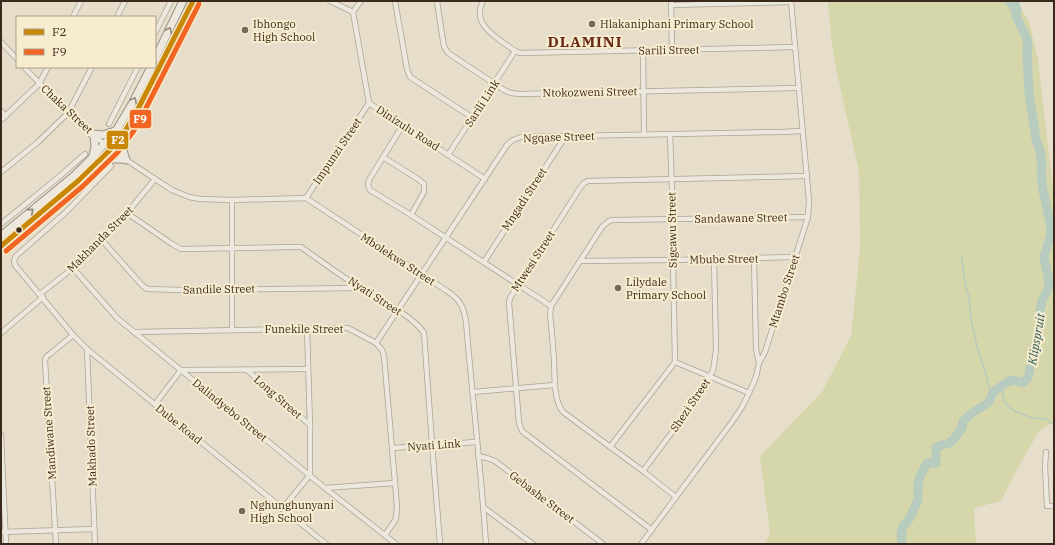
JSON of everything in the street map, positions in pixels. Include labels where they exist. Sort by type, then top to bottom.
[{"type":"main road","points":[[156,57],[183,1]]},
{"type":"main road","points":[[90,160],[111,149],[127,128],[193,1]]},
{"type":"main road","points":[[1,236],[74,176],[116,131],[150,68]]},
{"type":"main road","points":[[90,160],[126,160],[122,143],[127,128]]},
{"type":"main road","points":[[1,246],[78,181],[90,160],[95,147],[93,134],[103,135],[116,131]]},
{"type":"street","points":[[74,16],[81,1]]},
{"type":"street","points":[[118,16],[125,1]]},
{"type":"street","points":[[156,31],[172,1]]},
{"type":"street","points":[[330,1],[353,12],[361,1]]},
{"type":"street","points":[[395,1],[406,65],[410,77],[473,118]]},
{"type":"street","name":"Ntokozweni Street","points":[[437,1],[444,46],[448,53],[494,84],[514,94],[798,88]]},
{"type":"street","points":[[484,1],[480,11],[482,23],[486,29],[515,51]]},
{"type":"street","points":[[672,50],[671,3],[791,1]]},
{"type":"street","name":"Mtambo Street","points":[[641,544],[742,407],[756,377],[759,363],[764,352],[808,217],[809,202],[807,176],[791,1]]},
{"type":"street","name":"Dinizulu Road","points":[[353,12],[369,103],[485,179]]},
{"type":"street","points":[[1,42],[16,58]]},
{"type":"street","name":"Sarili Street","points":[[515,51],[520,53],[795,48]]},
{"type":"street","name":"Sarili Link","points":[[448,155],[515,51]]},
{"type":"street","points":[[643,51],[644,135]]},
{"type":"street","name":"Chaka Street","points":[[25,68],[68,113],[111,149]]},
{"type":"street","points":[[1,120],[39,84],[47,68]]},
{"type":"street","points":[[1,172],[38,142],[68,113],[91,68]]},
{"type":"street","points":[[109,124],[137,68]]},
{"type":"street","name":"Impunzi Street","points":[[306,198],[369,103]]},
{"type":"street","points":[[1,111],[6,116]]},
{"type":"street","points":[[403,125],[369,180],[368,185],[370,190],[518,283],[551,306],[550,315],[555,385],[559,404],[563,412],[676,497]]},
{"type":"street","name":"Ngqase Street","points":[[376,344],[507,145],[513,140],[521,137],[802,131]]},
{"type":"street","name":"Sigcawu Street","points":[[670,134],[675,362]]},
{"type":"street","name":"Mngadi Street","points":[[484,262],[565,137]]},
{"type":"street","points":[[111,149],[172,190],[188,197],[232,200],[306,198]]},
{"type":"street","points":[[383,157],[424,184],[424,192],[411,215]]},
{"type":"street","points":[[1,224],[60,176],[90,160]]},
{"type":"street","name":"Dube Road","points":[[111,166],[65,213],[18,254],[14,259],[15,265],[73,335],[87,349],[326,544]]},
{"type":"street","name":"Mtwesi Street","points":[[652,530],[522,432],[519,423],[509,303],[510,298],[518,283],[584,183],[588,181],[807,176]]},
{"type":"street","name":"Makhanda Street","points":[[1,333],[73,268],[127,213],[155,179]]},
{"type":"street","name":"Mbolekwa Street","points":[[306,198],[453,295],[462,305],[466,321],[486,544]]},
{"type":"street","points":[[232,200],[232,330]]},
{"type":"street","name":"Nyati Street","points":[[127,213],[172,244],[182,249],[301,247],[360,288],[420,326],[424,333],[440,544]]},
{"type":"street","name":"Sandawane Street","points":[[551,306],[602,227],[609,221],[808,217]]},
{"type":"street","name":"Sandile Street","points":[[101,239],[145,288],[156,290],[360,288]]},
{"type":"street","name":"Mbube Street","points":[[581,261],[795,257]]},
{"type":"street","points":[[754,258],[756,349],[759,363]]},
{"type":"street","name":"Shezi Street","points":[[643,471],[702,392],[714,365],[716,349],[714,259]]},
{"type":"street","name":"Dalindyebo Street","points":[[73,268],[117,318],[396,544]]},
{"type":"street","name":"Long Street","points":[[307,328],[310,475]]},
{"type":"street","name":"Funekile Street","points":[[134,332],[348,328],[376,344]]},
{"type":"street","name":"Mandiwane Street","points":[[56,544],[45,361],[50,354],[73,335]]},
{"type":"street","points":[[376,344],[382,350],[384,356],[397,506],[396,518],[385,535]]},
{"type":"street","name":"Makhado Street","points":[[87,349],[95,544]]},
{"type":"street","points":[[610,447],[675,362],[749,393]]},
{"type":"street","name":"Long Street","points":[[181,370],[308,369]]},
{"type":"street","points":[[155,404],[181,370]]},
{"type":"street","name":"Long Street","points":[[247,370],[310,425]]},
{"type":"street","points":[[473,392],[555,385]]},
{"type":"street","points":[[1,435],[3,532],[6,544]]},
{"type":"street","name":"Nyati Link","points":[[392,448],[476,442]]},
{"type":"street","points":[[1046,452],[1045,466],[1047,506],[1054,506]]},
{"type":"street","name":"Gebashe Street","points":[[478,456],[488,458],[495,462],[603,544]]},
{"type":"street","points":[[282,509],[310,475]]},
{"type":"street","points":[[325,488],[395,483]]},
{"type":"street","points":[[483,507],[533,544]]},
{"type":"street","points":[[3,532],[94,529]]},
{"type":"green space","points":[[828,1],[1017,1],[1029,22],[1038,59],[1054,198],[1054,421],[1040,430],[1022,460],[1001,501],[974,508],[976,544],[765,544],[770,532],[760,456],[822,392],[851,336],[860,249],[859,172],[836,69],[831,37]]},
{"type":"waterway","points":[[1009,1],[1010,9],[1017,18]]},
{"type":"waterway","name":"Klipspruit","points":[[902,544],[901,534],[903,526],[908,521],[918,499],[918,485],[920,476],[927,463],[936,463],[936,447],[949,443],[954,439],[962,428],[963,421],[972,413],[988,403],[994,391],[1009,381],[1014,380],[1023,383],[1028,378],[1040,324],[1042,301],[1047,291],[1049,281],[1044,257],[1051,233],[1043,190],[1040,151],[1036,139],[1029,94],[1027,39],[1016,16],[1017,11],[1015,4],[1009,1]]},
{"type":"waterway","name":"Klipspruit","points":[[1026,38],[1024,53],[1027,58]]},
{"type":"waterway","points":[[962,256],[966,287],[969,297],[971,320],[991,397]]},
{"type":"waterway","points":[[994,391],[1003,392],[1004,401],[1011,409],[1031,418],[1047,419],[1054,424]]},
{"type":"transit line","name":"F2","points":[[1,246],[78,181],[111,149],[127,128],[139,107],[193,1]]},
{"type":"transit line","name":"F9","points":[[6,251],[83,186],[117,153],[133,132],[199,4]]},
{"type":"place","name":"Hlakaniphani Primary School","points":[[592,24]]},
{"type":"place","name":"Ibhongo High School","points":[[245,30]]},
{"type":"place","name":"Lilydale Primary School","points":[[618,288]]},
{"type":"place","name":"Nghunghunyani High School","points":[[242,511]]},
{"type":"district","name":"DLAMINI","points":[[585,41]]}]
